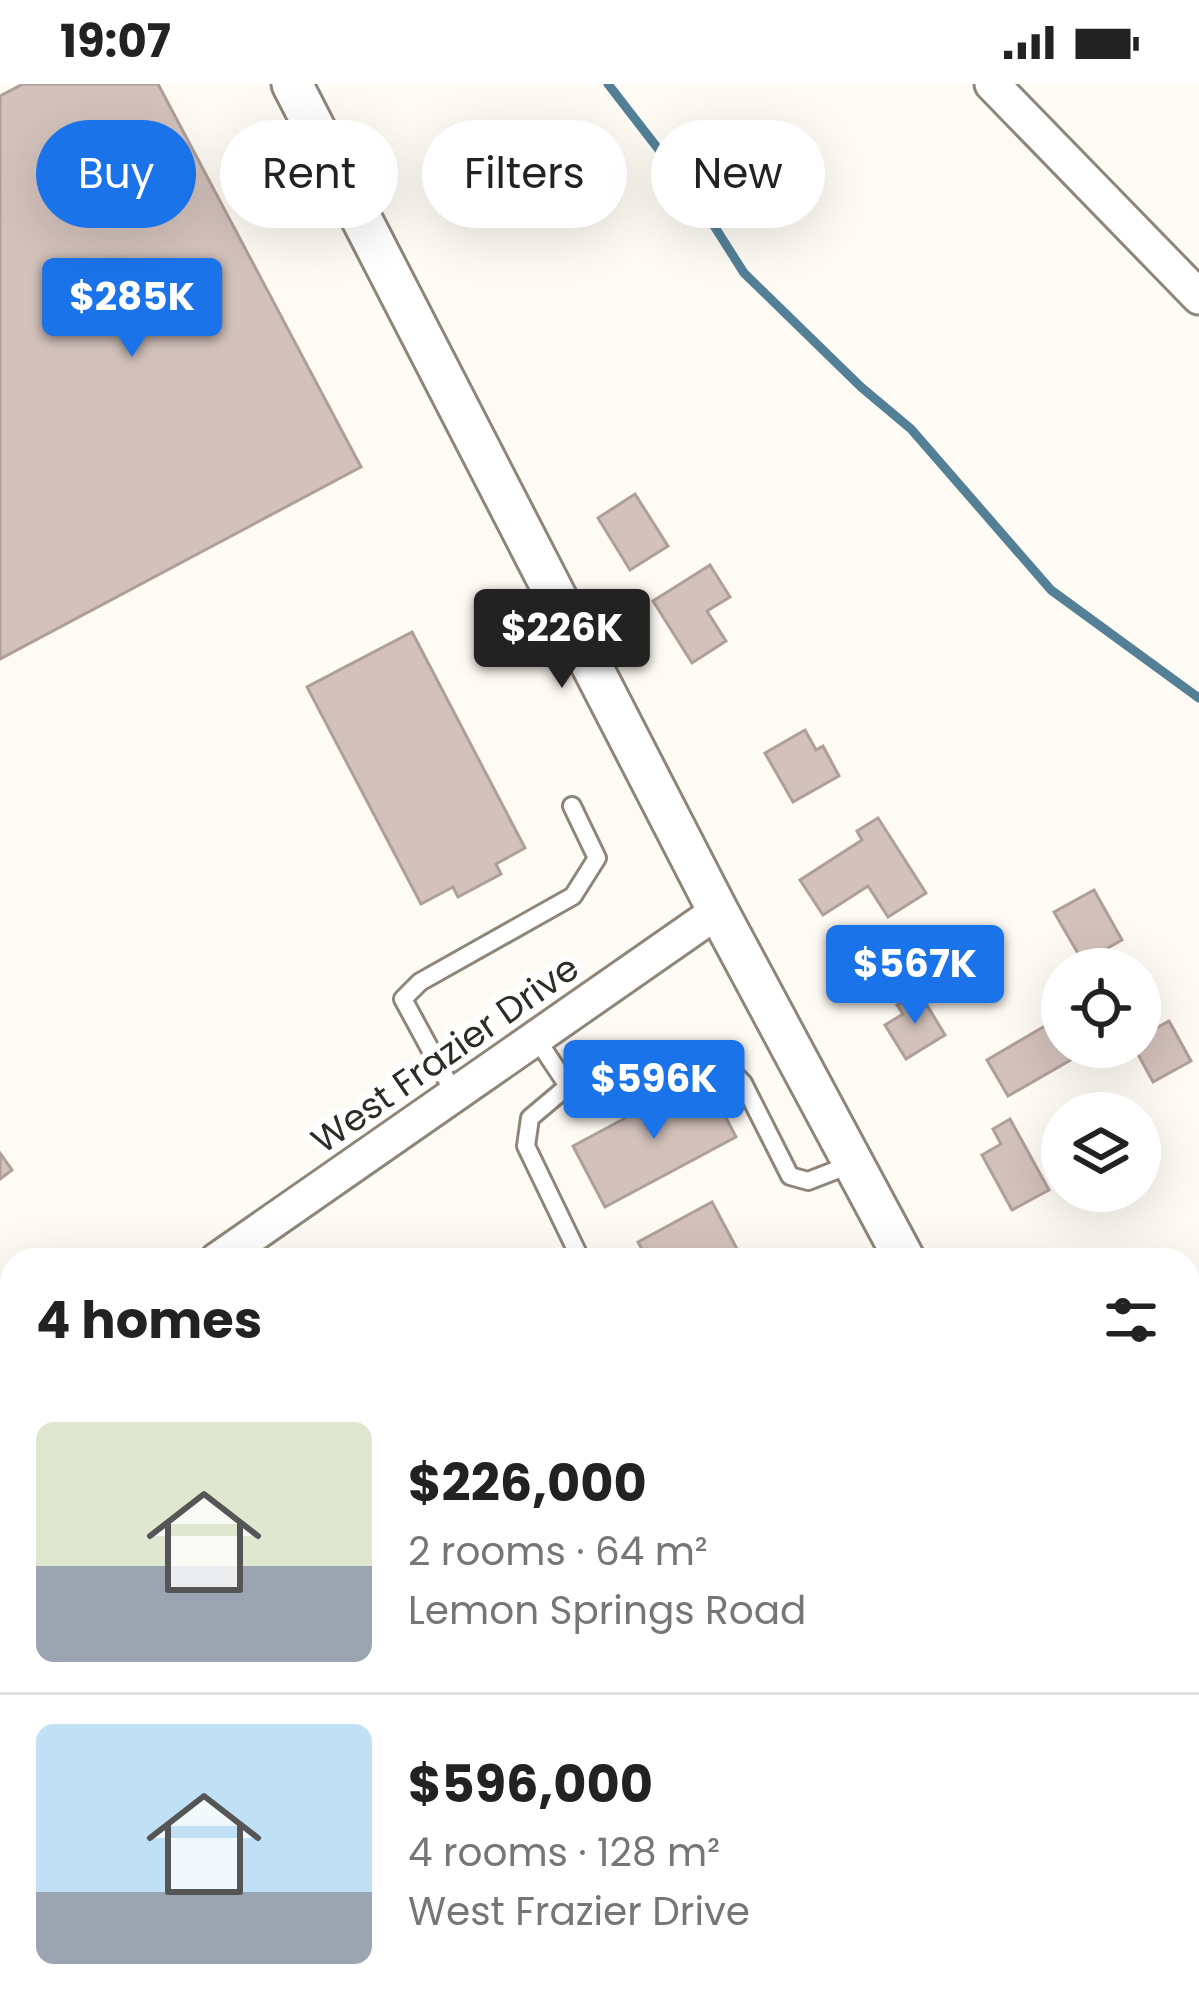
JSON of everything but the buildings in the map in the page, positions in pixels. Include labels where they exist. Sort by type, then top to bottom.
[{"type":"street","points":[[292,84],[718,911],[899,1248]]},
{"type":"street","points":[[992,84],[1199,297]]},
{"type":"street","name":"West Frazier Drive","points":[[235,1248],[718,911]]},
{"type":"lane","points":[[455,1094],[403,999],[420,982],[573,896],[597,858],[572,806]]},
{"type":"lane","points":[[536,1038],[568,1086]]},
{"type":"lane","points":[[575,1248],[526,1146],[530,1118],[568,1086],[630,1058],[694,1051],[718,1058],[743,1083],[790,1176],[808,1181],[853,1163]]},
{"type":"waterway","points":[[608,84],[697,199],[744,273],[911,429],[1051,590],[1199,698]]}]
